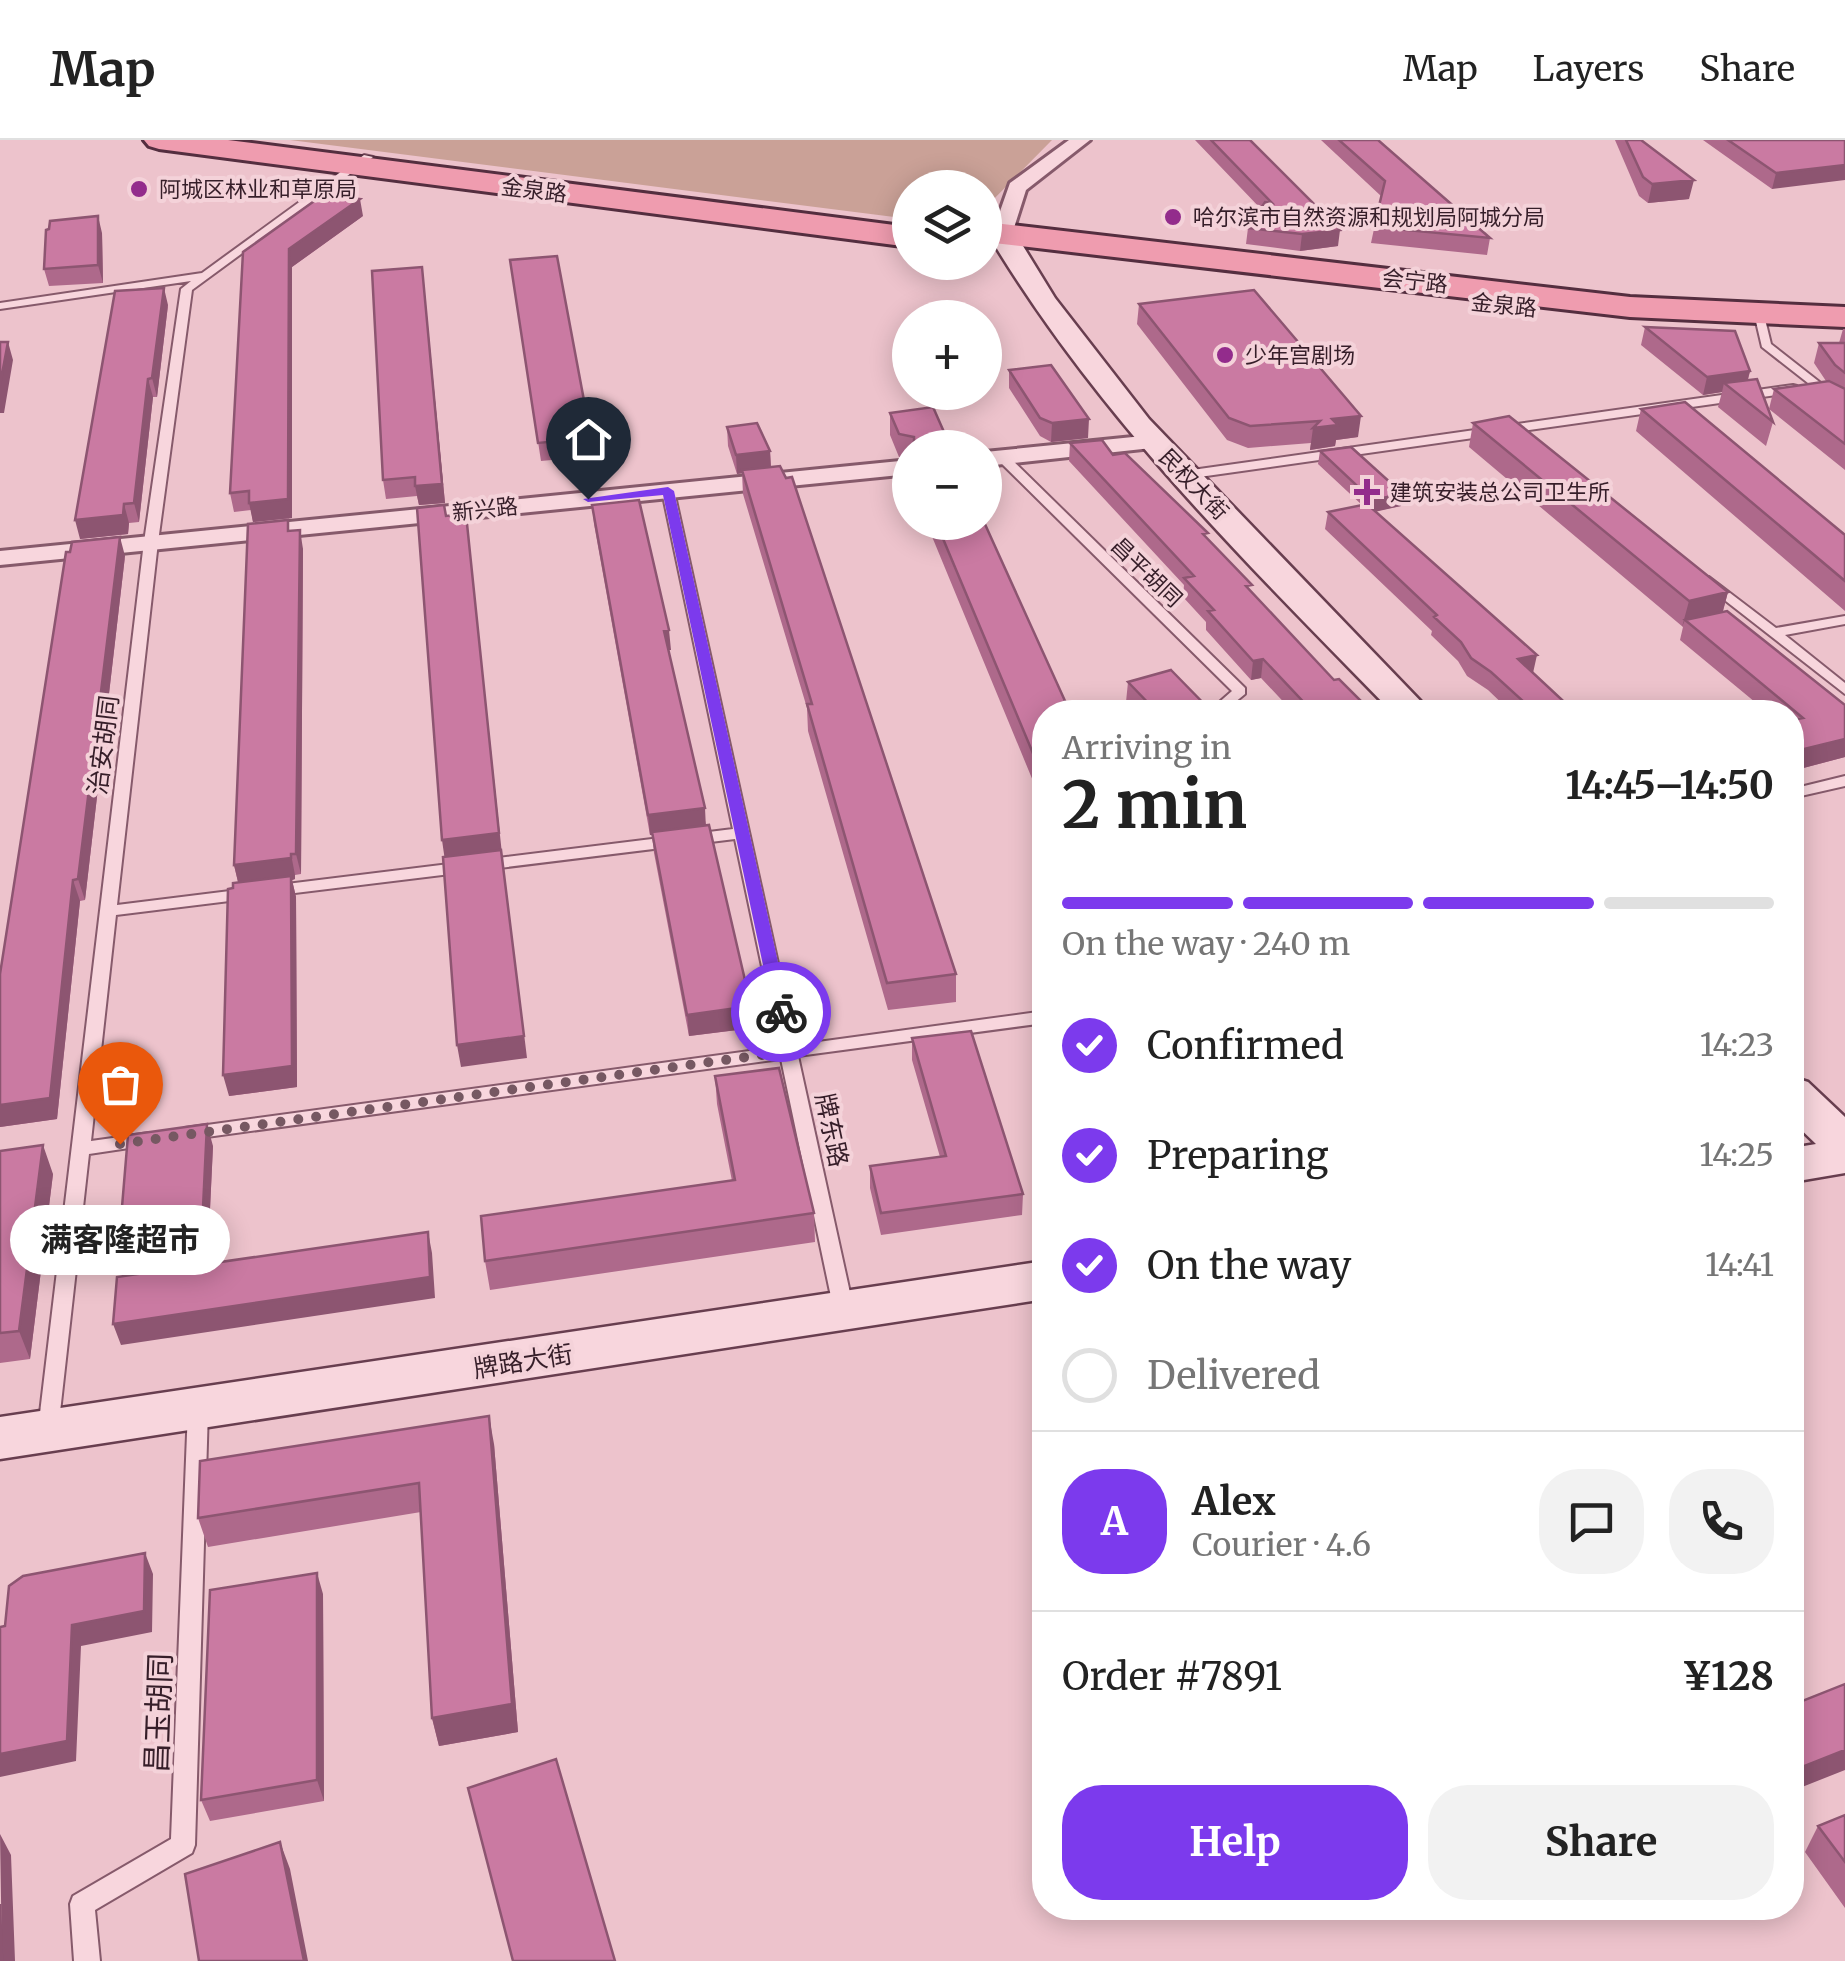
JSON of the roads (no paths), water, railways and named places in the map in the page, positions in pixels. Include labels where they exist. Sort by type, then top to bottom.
[{"type":"main road","name":"金泉路","points":[[159,140],[361,162],[892,236]]},
{"type":"main road","points":[[228,140],[361,162],[892,221]]},
{"type":"main road","name":"金泉路","points":[[1002,242],[1591,315],[1760,321],[1845,330]]},
{"type":"main road","points":[[1760,321],[1845,317]]},
{"type":"street","points":[[1002,225],[1016,187],[1081,140]]},
{"type":"street","name":"民权大街","points":[[1002,248],[1153,442],[1401,700]]},
{"type":"street","points":[[1002,457],[1153,442]]},
{"type":"street","name":"新兴路","points":[[0,558],[892,468]]},
{"type":"street","points":[[1804,1105],[1845,1145]]},
{"type":"street","points":[[1804,1163],[1845,1156]]},
{"type":"street","name":"牌路大街","points":[[24,1434],[1032,1282]]},
{"type":"lane","name":"治安胡同","points":[[24,1434],[80,1149],[151,542],[187,289],[361,162]]},
{"type":"lane","points":[[0,306],[206,276]]},
{"type":"lane","points":[[1760,321],[1766,345],[1845,408]]},
{"type":"lane","points":[[1184,475],[1817,386]]},
{"type":"lane","points":[[1517,428],[1532,440]]},
{"type":"lane","name":"昌平胡同","points":[[1002,466],[1240,691],[1229,700]]},
{"type":"lane","name":"牌东路","points":[[668,491],[844,1312]]},
{"type":"lane","points":[[1698,572],[1845,690]]},
{"type":"lane","points":[[1773,632],[1845,620]]},
{"type":"lane","points":[[1804,791],[1845,781]]},
{"type":"lane","points":[[108,911],[742,834]]},
{"type":"lane","points":[[80,1149],[1032,1019]]},
{"type":"lane","name":"昌玉胡同","points":[[87,1961],[82,1904],[183,1846],[198,1409]]},
{"type":"place","name":"阿城区林业和草原局","points":[[139,189]]},
{"type":"place","name":"哈尔滨市自然资源和规划局阿城分局","points":[[1173,217]]},
{"type":"place","name":"少年宫剧场","points":[[1225,355]]},
{"type":"place","name":"建筑安装总公司卫生所","points":[[1367,492]]},
{"type":"place","name":"满客隆超市","points":[[120,1144]]}]
